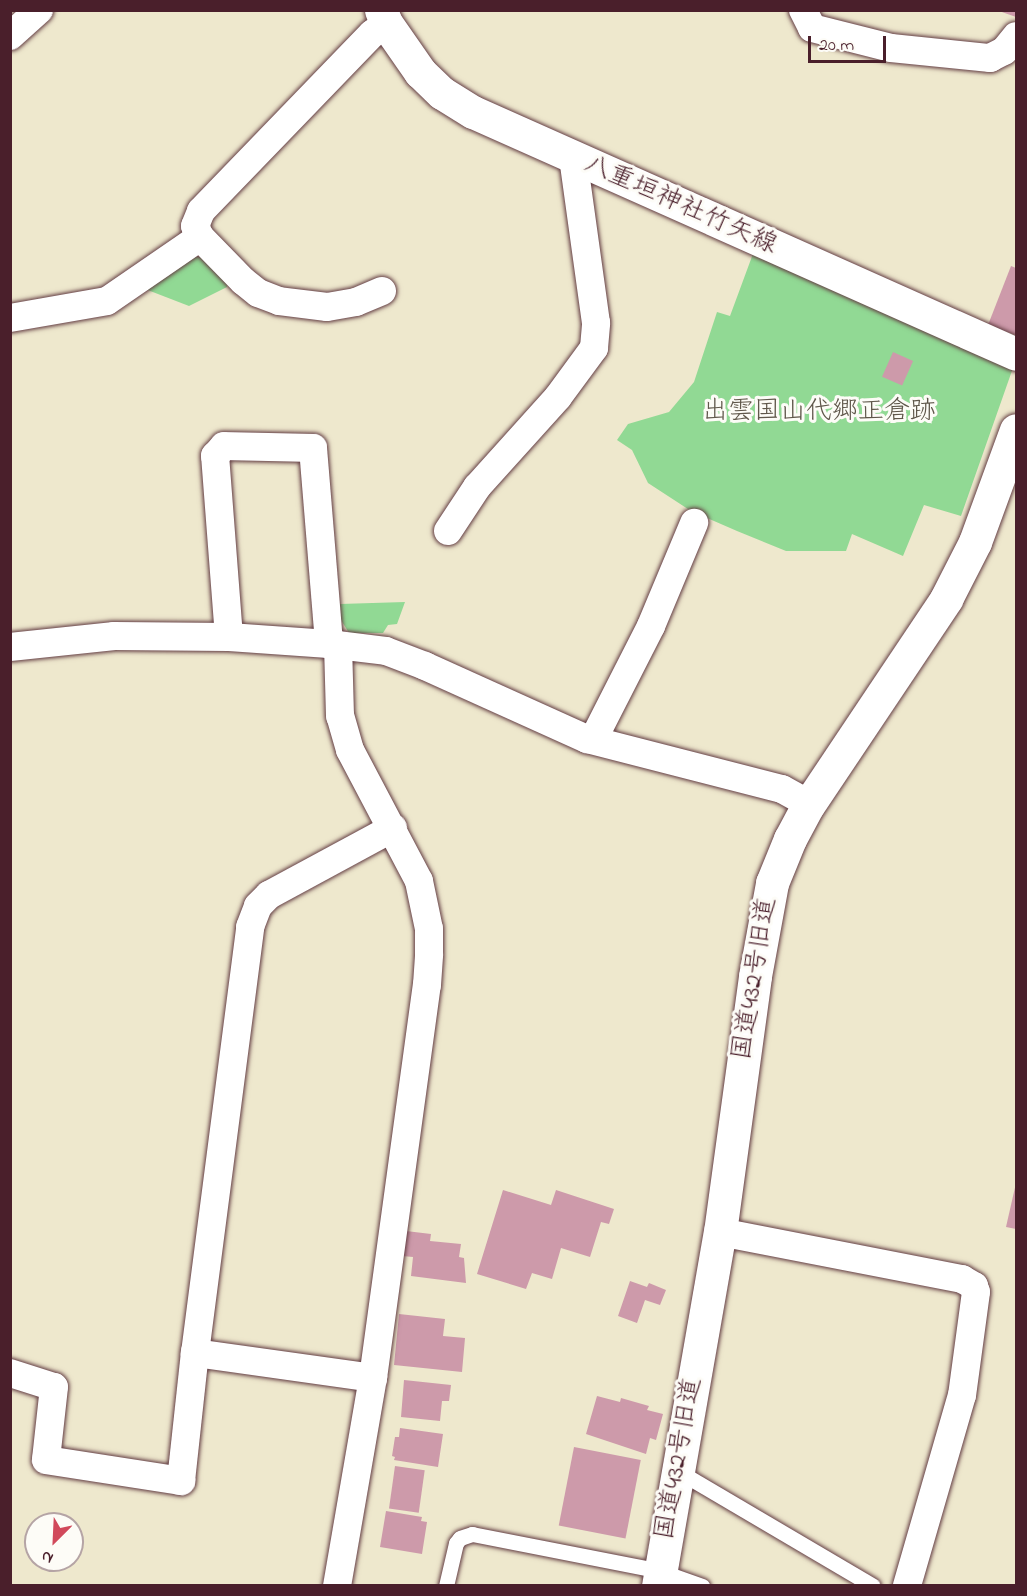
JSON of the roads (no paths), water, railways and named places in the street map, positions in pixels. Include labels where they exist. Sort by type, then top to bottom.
[{"type":"street","points":[[10,36],[39,10]]},
{"type":"street","points":[[803,10],[812,28],[891,48],[990,58],[1004,51],[1017,36]]},
{"type":"street","points":[[382,291],[356,302],[327,307],[279,301],[258,293],[243,281],[200,237],[195,226],[201,211],[372,34],[384,17]]},
{"type":"street","name":"八重垣神社竹矢線","points":[[384,17],[420,72],[442,93],[473,112],[1017,354]]},
{"type":"street","points":[[448,531],[477,487],[558,397],[594,348],[596,323],[573,158]]},
{"type":"street","points":[[10,318],[107,301],[200,237]]},
{"type":"street","name":"国道432号旧道","points":[[659,1578],[720,1232],[755,976],[771,883],[790,839],[809,804],[946,599],[975,542],[1017,430]]},
{"type":"street","points":[[229,637],[215,456],[224,446],[313,448],[340,717],[350,750],[419,880],[429,929],[429,954],[373,1378],[337,1586]]},
{"type":"street","points":[[593,740],[651,626],[694,523]]},
{"type":"street","points":[[10,647],[114,636],[229,637],[333,644],[386,651],[593,740],[782,789],[809,804]]},
{"type":"street","points":[[10,1373],[54,1387],[46,1460],[181,1481],[195,1353],[250,927],[258,906],[269,895],[393,828]]},
{"type":"street","points":[[720,1232],[962,1279],[974,1286],[976,1292],[962,1395],[907,1586]]},
{"type":"street","points":[[195,1353],[373,1378]]},
{"type":"lane","points":[[678,1471],[873,1586]]},
{"type":"lane","points":[[446,1586],[456,1543],[460,1538],[472,1534],[702,1586]]},
{"type":"park label","name":"出雲国山代郷正倉跡","points":[[819,413]]}]
